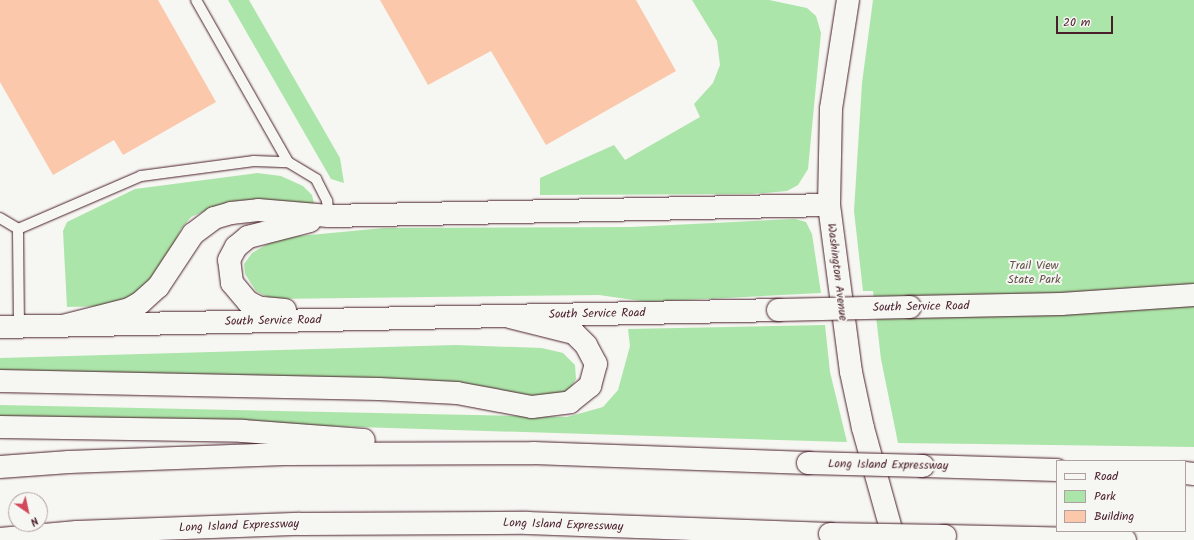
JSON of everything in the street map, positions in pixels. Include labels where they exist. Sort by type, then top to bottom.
[{"type":"main road","name":"Washington Avenue","points":[[848,0],[831,109],[829,204],[850,372],[863,428],[894,540]]},
{"type":"main road","points":[[63,326],[129,309],[140,303],[158,287],[193,234],[214,218],[258,210],[329,216],[829,204]]},
{"type":"main road","points":[[329,216],[248,238],[236,247],[229,260],[228,271],[239,293],[248,302],[260,308],[422,318]]},
{"type":"main road","name":"South Service Road","points":[[10,327],[1060,304],[1194,294]]},
{"type":"main road","points":[[0,381],[379,389],[457,393],[532,407],[570,402],[590,386],[596,364],[586,345],[574,334],[510,317]]},
{"type":"main road","points":[[0,427],[243,431],[533,453]]},
{"type":"main road","name":"Long Island Expressway","points":[[0,467],[285,454],[533,453],[1056,470]]},
{"type":"main road","name":"Long Island Expressway","points":[[0,539],[76,532],[300,524],[527,523],[830,534],[1125,540]]},
{"type":"lane","points":[[196,0],[288,162],[316,179],[327,201],[329,216]]},
{"type":"lane","points":[[18,229],[141,176],[254,161],[288,162]]},
{"type":"lane","points":[[0,218],[18,229]]},
{"type":"lane","points":[[10,327],[18,229]]},
{"type":"green space","points":[[228,0],[249,0],[340,158],[344,183],[331,179]]},
{"type":"green space","points":[[692,0],[769,0],[807,8],[816,16],[821,33],[808,169],[798,185],[787,191],[752,194],[540,195],[540,178],[614,145],[625,160],[700,117],[694,104],[713,83],[720,65],[717,41]]},
{"type":"green space","name":"Trail View State Park","points":[[873,0],[1194,0],[1194,447],[898,443],[881,359],[873,291],[863,291],[854,211],[862,83]]},
{"type":"green space","points":[[257,173],[281,176],[303,186],[312,195],[314,203],[205,211],[191,217],[181,229],[160,273],[136,297],[107,306],[67,307],[63,231],[67,222],[135,189]]},
{"type":"green space","points":[[795,219],[806,222],[812,234],[821,293],[648,302],[599,295],[271,299],[256,291],[245,274],[244,264],[252,253],[278,238],[384,228],[631,227]]},
{"type":"green space","points":[[825,325],[830,372],[847,442],[0,416],[0,405],[567,417],[603,407],[618,390],[630,346],[628,329]]},
{"type":"green space","points":[[456,345],[542,348],[563,353],[575,365],[576,379],[567,394],[550,400],[0,375],[0,358]]},
{"type":"building","points":[[0,0],[158,0],[216,102],[123,155],[114,140],[53,175],[0,82]]},
{"type":"building","points":[[380,0],[636,0],[676,71],[546,145],[491,51],[428,85]]}]
